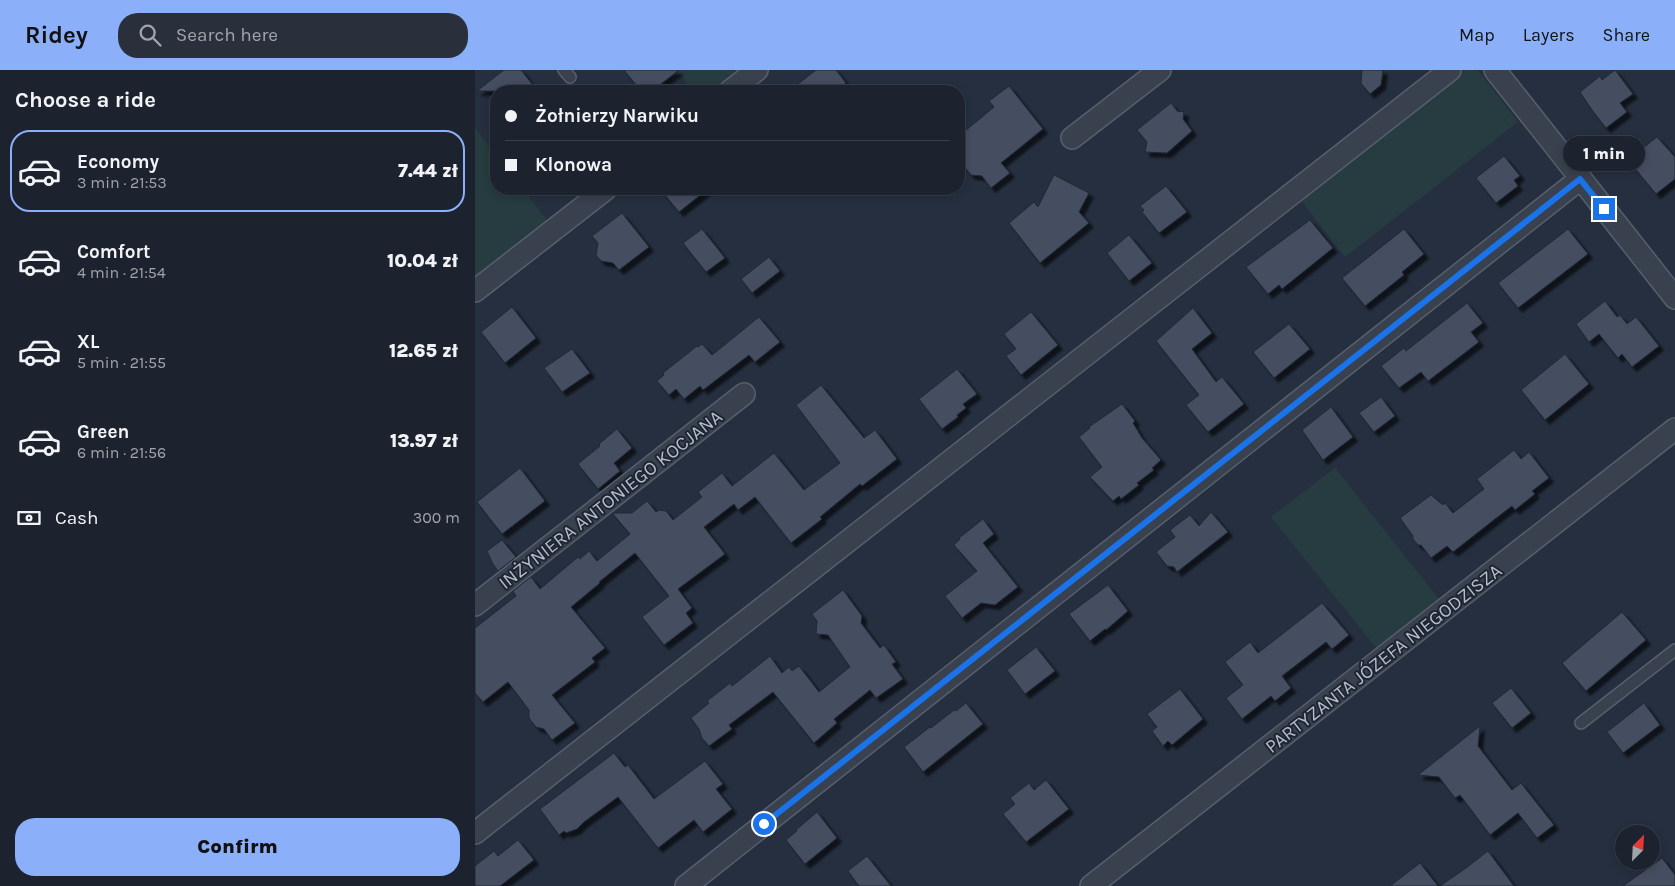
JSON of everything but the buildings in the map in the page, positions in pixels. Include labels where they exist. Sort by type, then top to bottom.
[{"type":"street","points":[[738,85],[757,70]]},
{"type":"street","points":[[1072,138],[1160,70]]},
{"type":"street","points":[[475,833],[1450,70]]},
{"type":"street","points":[[1495,70],[1675,298]]},
{"type":"street","points":[[685,886],[1580,179]]},
{"type":"street","points":[[475,291],[597,195]]},
{"type":"street","name":"INŻYNIERA ANTONIEGO KOCJANA","points":[[475,605],[744,394]]},
{"type":"street","name":"PARTYZANTA JÓZEFA NIEGODZISZA","points":[[1091,886],[1675,429]]},
{"type":"lane","points":[[1581,723],[1675,650]]},
{"type":"green space","points":[[676,70],[744,70],[724,85],[688,85]]},
{"type":"green space","points":[[1464,70],[1478,70],[1518,122],[1345,257],[1300,199]]},
{"type":"green space","points":[[475,128],[490,147],[490,195],[528,195],[547,220],[475,278]]},
{"type":"green space","points":[[1335,468],[1439,599],[1377,649],[1271,517]]},
{"type":"route","points":[[764,824],[1580,179],[1604,209]]}]
